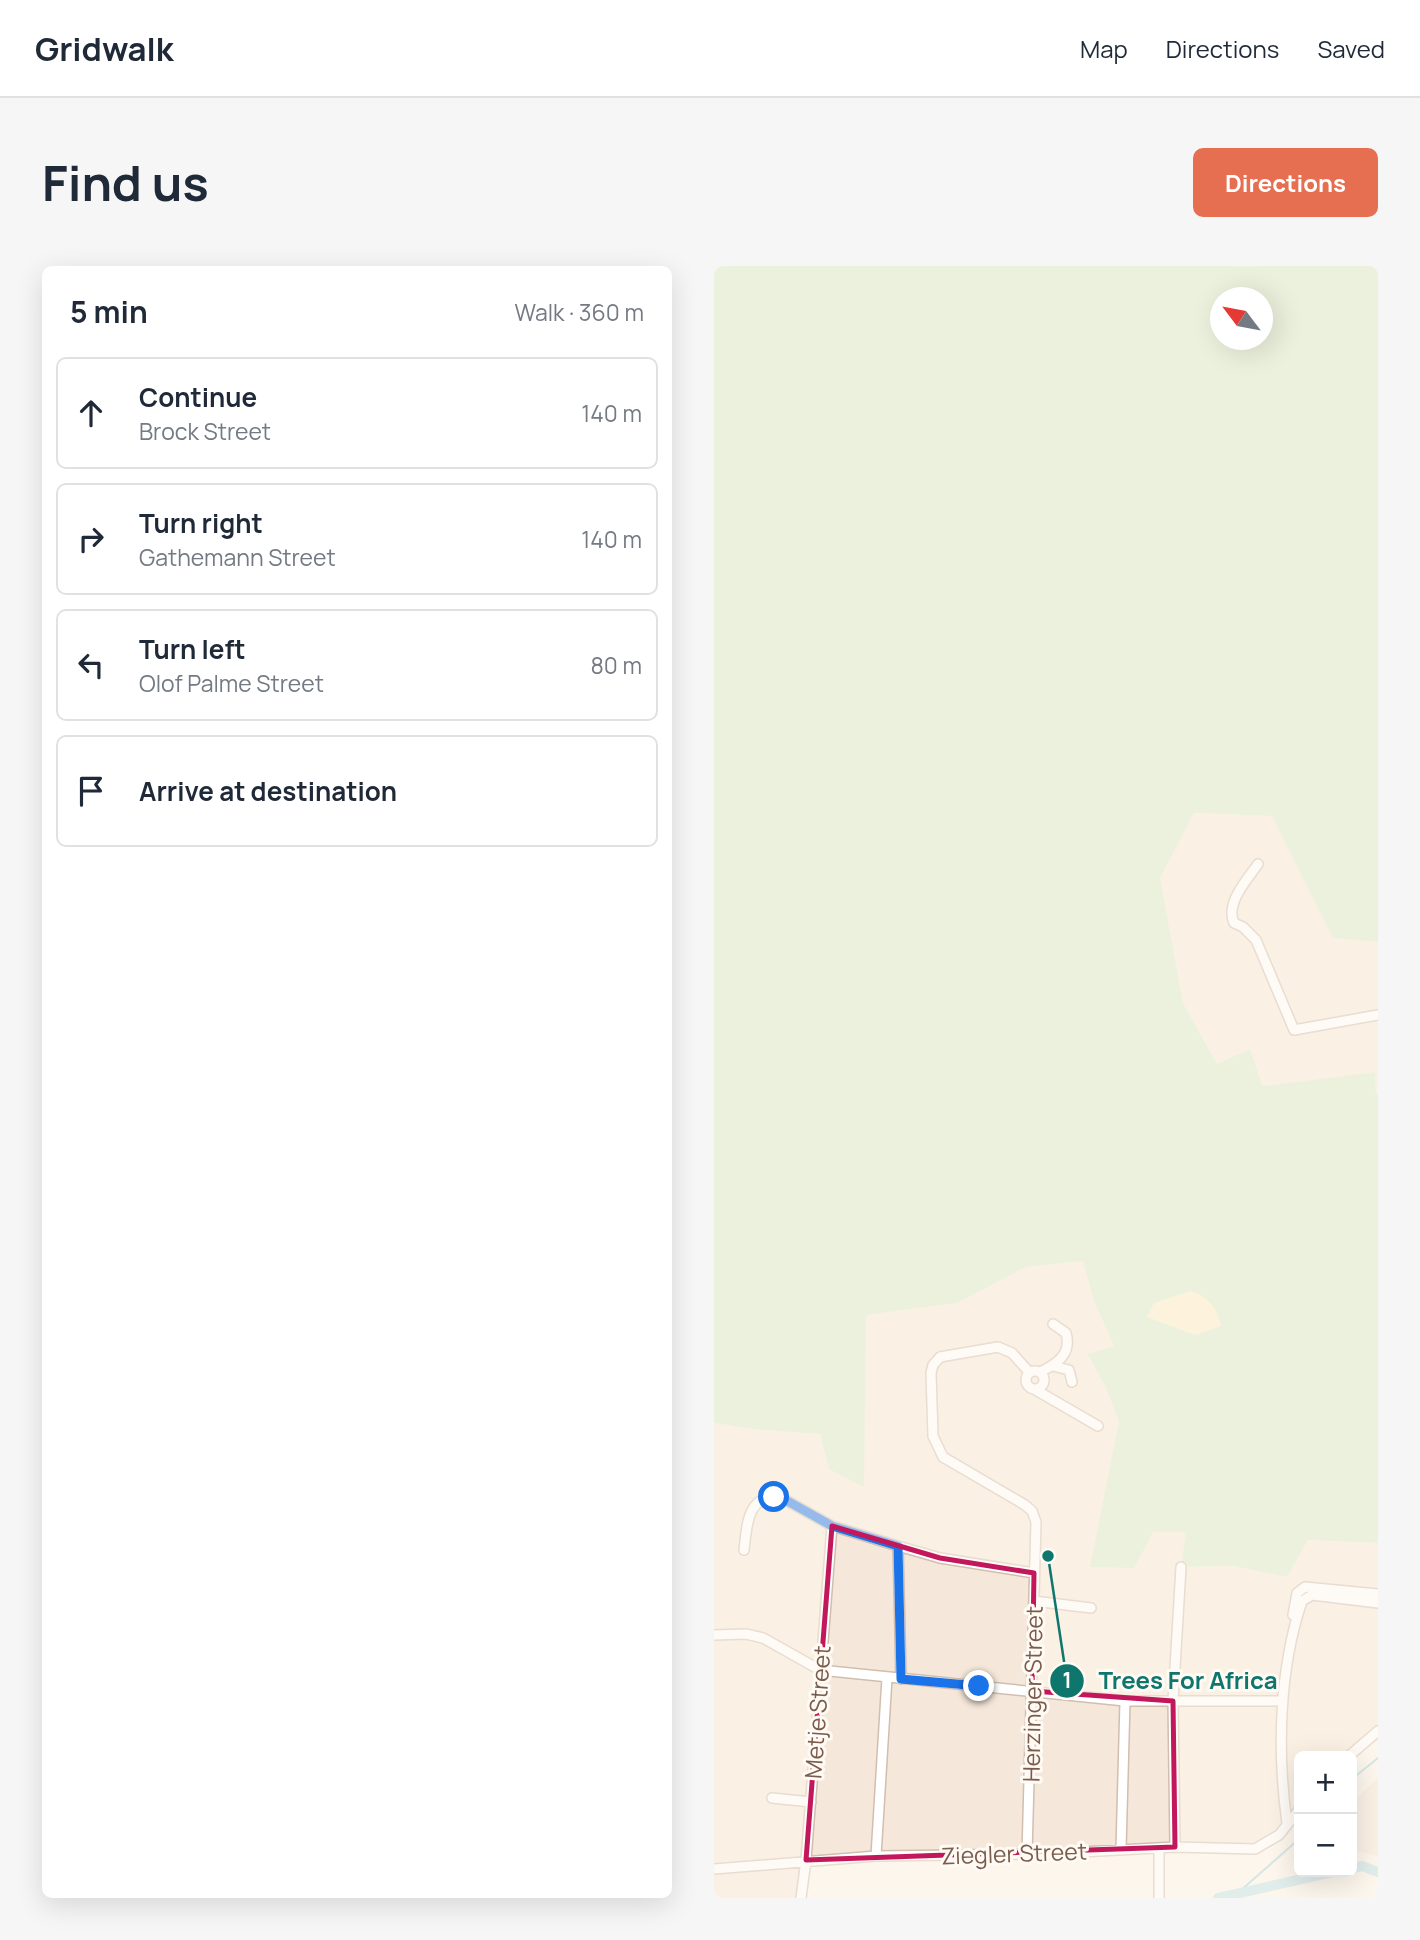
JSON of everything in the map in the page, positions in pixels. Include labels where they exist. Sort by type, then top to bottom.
[{"type":"street","points":[[1258,864],[1233,903],[1230,916],[1234,923],[1243,927],[1256,940],[1294,1030],[1378,1015]]},
{"type":"street","points":[[1053,1324],[1066,1333],[1068,1344],[1062,1359],[1035,1373],[1026,1381],[1030,1388],[1098,1426]]},
{"type":"street","name":"Herzinger Street","points":[[1027,1854],[1036,1527],[1032,1511],[1025,1505],[948,1462],[939,1451],[933,1436],[931,1373],[933,1364],[940,1357],[998,1347],[1012,1353],[1035,1373]]},
{"type":"street","points":[[1053,1366],[1069,1370],[1072,1382]]},
{"type":"street","points":[[1034,1389],[1040,1388],[1044,1383],[1044,1377],[1035,1373]]},
{"type":"street","points":[[744,1550],[749,1516],[756,1505],[766,1498],[782,1498],[832,1526],[898,1546],[940,1558],[1034,1573]]},
{"type":"street","name":"Metje Street","points":[[801,1898],[832,1526]]},
{"type":"street","points":[[898,1546],[901,1679]]},
{"type":"street","points":[[1175,1847],[1173,1701],[1181,1567]]},
{"type":"street","points":[[1287,1823],[1283,1790],[1283,1701],[1295,1620],[1295,1597],[1300,1589],[1305,1587],[1378,1594]]},
{"type":"street","points":[[1295,1620],[1302,1601],[1312,1595],[1378,1603]]},
{"type":"street","points":[[1034,1601],[1091,1608]]},
{"type":"street","points":[[714,1635],[746,1634],[763,1638],[820,1670],[887,1678],[1125,1701],[1283,1701]]},
{"type":"street","points":[[876,1856],[887,1678]]},
{"type":"street","points":[[1121,1849],[1125,1701]]},
{"type":"street","points":[[1355,1751],[1378,1731]]},
{"type":"street","points":[[772,1798],[811,1802]]},
{"type":"street","name":"Ziegler Street","points":[[714,1869],[876,1856],[1027,1854],[1175,1847],[1255,1849],[1273,1840],[1295,1814]]},
{"type":"street","points":[[1159,1848],[1159,1898]]},
{"type":"highlighted area","points":[[832,1526],[940,1558],[1034,1573],[1032,1691],[1173,1701],[1175,1847],[806,1860]]},
{"type":"shaded area","points":[[1194,813],[1272,816],[1333,938],[1378,942],[1378,1094],[1375,1072],[1262,1086],[1217,1064],[1183,1003],[1159,878]]},
{"type":"shaded area","points":[[1084,1261],[1094,1301],[1114,1346],[1087,1355],[1105,1386],[1119,1421],[1091,1567],[1153,1532],[1186,1532],[1182,1567],[1233,1566],[1287,1577],[1308,1540],[1378,1543],[1378,1726],[1354,1751],[1294,1751],[1294,1815],[1255,1849],[806,1860],[801,1898],[714,1898],[714,1423],[761,1430],[821,1434],[866,1315],[957,1303],[1026,1267]]},
{"type":"shaded area","points":[[1378,1778],[1378,1856],[1357,1851],[1357,1797]]},
{"type":"green space","points":[[714,266],[1378,266],[1378,942],[1333,938],[1272,816],[1194,813],[1160,878],[1183,1003],[1217,1064],[1250,1049],[1262,1086],[1375,1072],[1378,1094],[1378,1543],[1308,1540],[1287,1577],[1233,1566],[1181,1567],[1186,1532],[1153,1532],[1134,1568],[1090,1567],[1119,1421],[1105,1386],[1087,1354],[1114,1346],[1094,1301],[1083,1261],[1026,1267],[957,1303],[866,1315],[864,1487],[829,1469],[820,1434],[761,1430],[714,1423]]},
{"type":"sand","points":[[1190,1291],[1211,1304],[1221,1326],[1195,1335],[1147,1317],[1154,1303]]},
{"type":"waterway","points":[[1357,1775],[1378,1758]]},
{"type":"waterway","points":[[1240,1891],[1294,1843]]},
{"type":"waterway","points":[[1357,1867],[1362,1866],[1378,1872]]},
{"type":"waterway","points":[[1218,1898],[1311,1877]]},
{"type":"place","name":"Trees For Africa","points":[[1048,1556]]},
{"type":"route","points":[[774,1497],[782,1498],[832,1526],[898,1546],[901,1679],[979,1686]]}]
